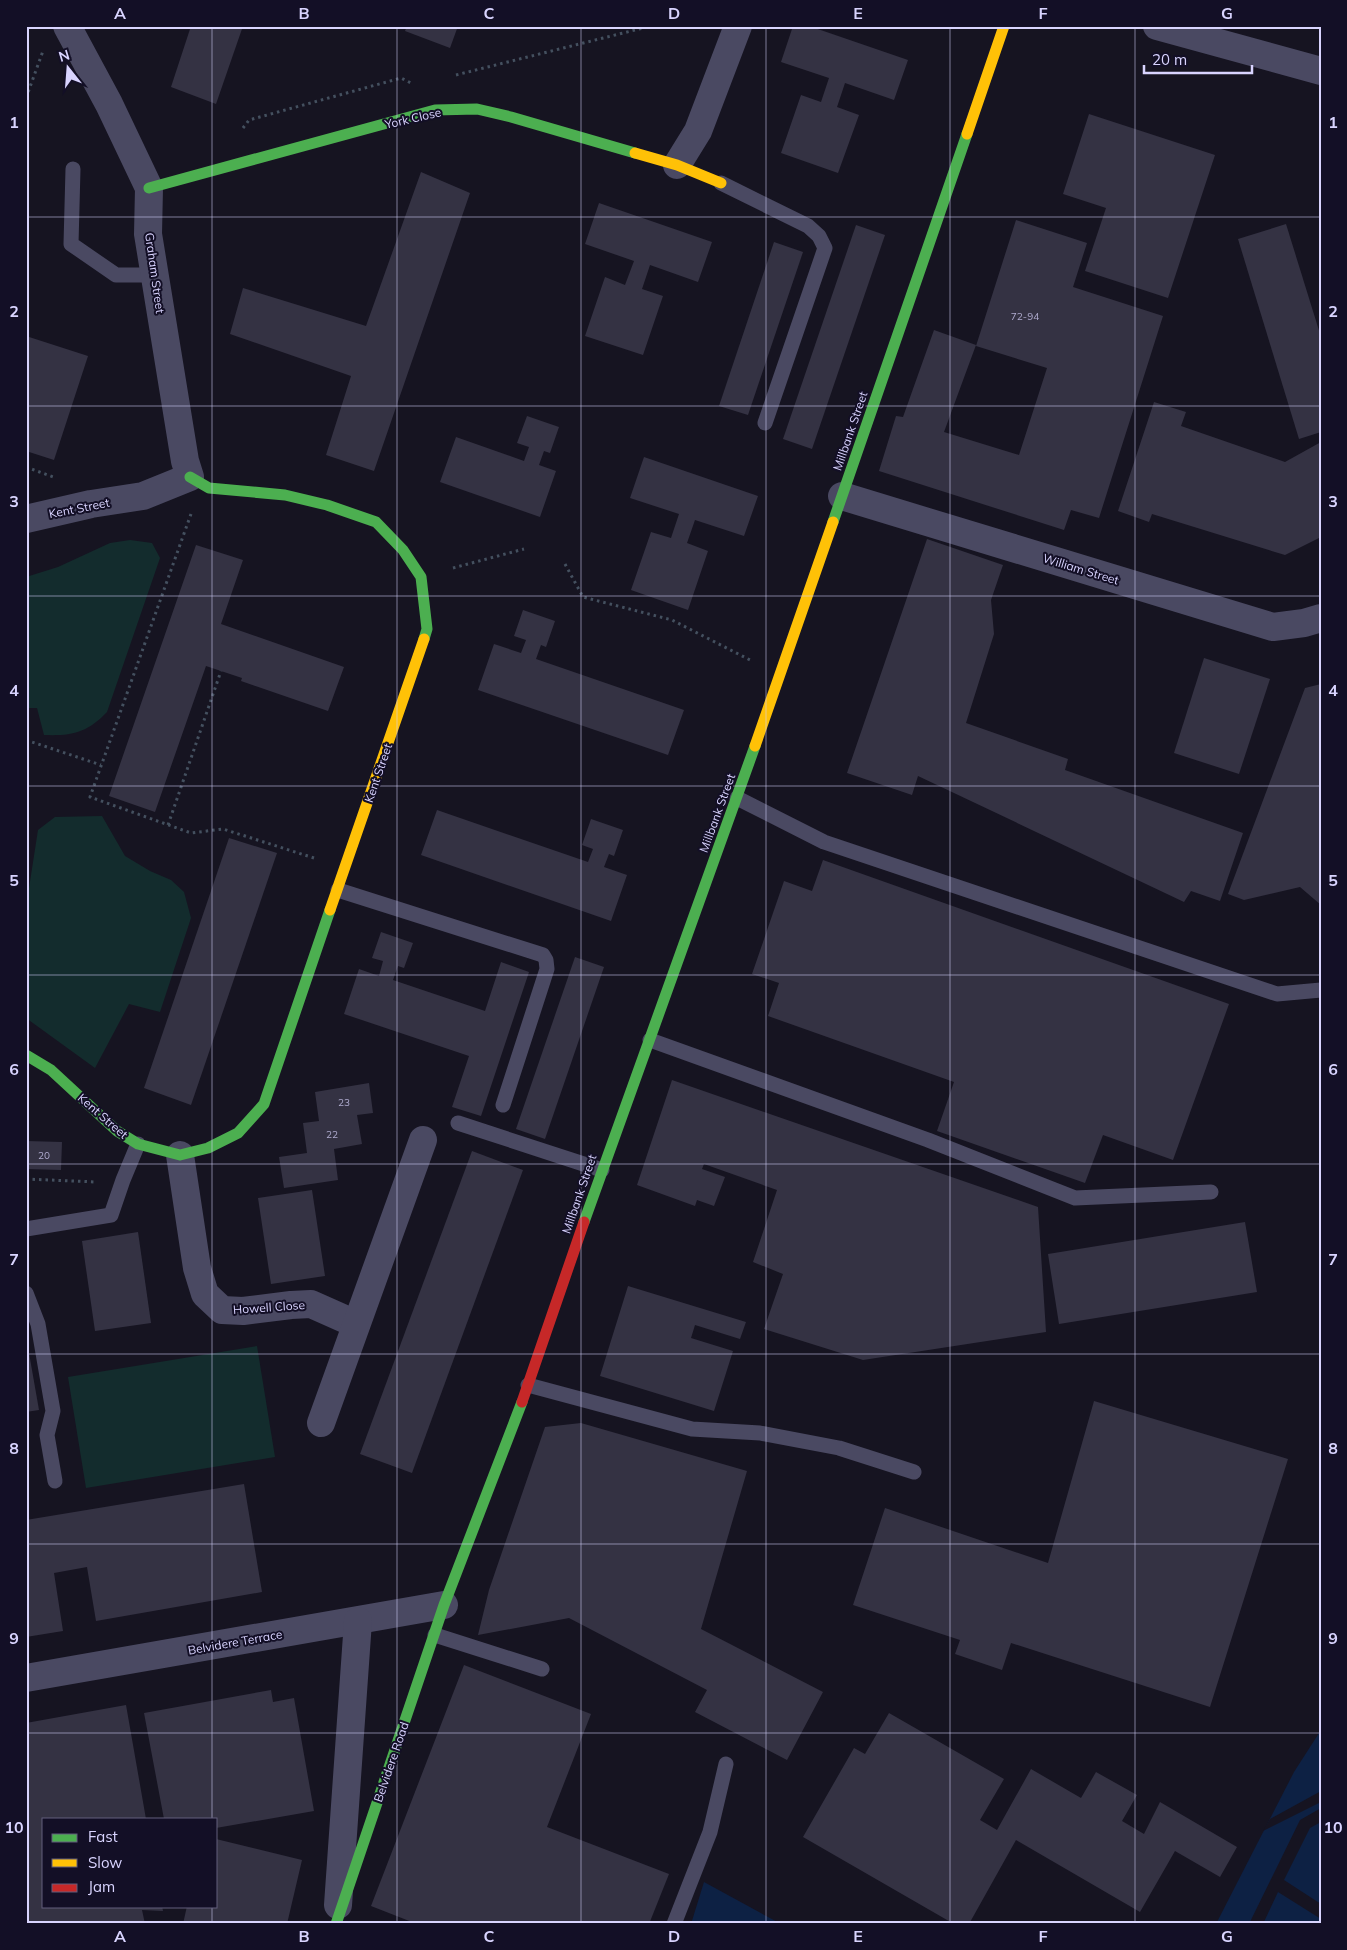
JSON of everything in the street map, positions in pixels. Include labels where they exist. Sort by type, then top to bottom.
[{"type":"street","name":"Graham Street","points":[[68,26],[109,104],[149,188],[148,234],[184,462],[196,481]]},
{"type":"street","points":[[677,165],[698,131],[738,26]]},
{"type":"street","name":"Millbank Street","points":[[444,1606],[528,1384],[602,1170],[738,798],[1004,26]]},
{"type":"street","points":[[1157,26],[1321,71]]},
{"type":"street","name":"York Close","points":[[149,188],[425,113],[443,110],[477,109],[677,165],[721,183]]},
{"type":"street","name":"Kent Street","points":[[26,519],[91,504],[143,496],[196,481],[209,488],[285,495],[327,505],[376,522],[403,550],[421,577],[427,629],[264,1104],[238,1133],[208,1148],[180,1155],[138,1144],[118,1131],[51,1070],[26,1055]]},
{"type":"street","name":"William Street","points":[[842,496],[1273,627],[1304,623],[1321,618]]},
{"type":"street","points":[[321,1423],[423,1140]]},
{"type":"street","name":"Howell Close","points":[[180,1155],[197,1268],[205,1294],[222,1310],[243,1311],[311,1304],[356,1324]]},
{"type":"street","name":"Belvidere Terrace","points":[[26,1678],[444,1606]]},
{"type":"street","name":"Belvidere Road","points":[[336,1922],[444,1606]]},
{"type":"street","name":"Belvidere Road","points":[[336,1922],[358,1621]]},
{"type":"lane","points":[[73,169],[71,244],[116,275],[155,275]]},
{"type":"lane","points":[[721,183],[808,226],[819,236],[825,248],[766,423]]},
{"type":"lane","points":[[738,798],[824,842],[1277,994],[1321,990]]},
{"type":"lane","points":[[338,890],[543,955],[546,960],[547,969],[503,1105]]},
{"type":"lane","points":[[650,1040],[928,1140],[1075,1198],[1211,1192]]},
{"type":"lane","points":[[458,1123],[602,1170]]},
{"type":"lane","points":[[26,1229],[112,1215],[123,1180],[138,1144]]},
{"type":"lane","points":[[26,1293],[29,1310],[38,1324],[53,1411],[47,1435],[55,1481]]},
{"type":"lane","points":[[528,1384],[692,1429],[760,1433],[839,1448],[914,1472]]},
{"type":"lane","points":[[435,1635],[542,1669]]},
{"type":"lane","points":[[674,1924],[710,1832],[726,1764]]},
{"type":"path","points":[[26,98],[45,44]]},
{"type":"path","points":[[196,481],[90,796],[191,833],[223,829],[285,848]]},
{"type":"path","points":[[421,577],[524,549]]},
{"type":"path","points":[[565,564],[583,597],[672,620],[780,675]]},
{"type":"path","points":[[168,825],[221,671]]},
{"type":"path","points":[[26,740],[101,765]]},
{"type":"path","points":[[26,1179],[96,1182],[123,1180]]},
{"type":"green space","points":[[130,540],[152,543],[160,558],[107,712],[93,725],[78,732],[63,735],[44,735],[37,708],[26,708],[26,577],[58,567],[110,543]]},
{"type":"green space","points":[[102,816],[125,856],[150,871],[171,880],[184,892],[191,918],[160,1012],[129,1004],[95,1068],[26,1018],[26,894],[29,888],[38,830],[55,817]]},
{"type":"green space","points":[[257,1346],[275,1457],[86,1488],[68,1377]]},
{"type":"water","points":[[1321,1730],[1321,1924],[1216,1924],[1294,1772]]},
{"type":"water","points":[[704,1882],[781,1924],[691,1924]]},
{"type":"pier","points":[[1321,1791],[1321,1802],[1263,1831],[1270,1819]]},
{"type":"pier","points":[[1321,1808],[1321,1822],[1310,1828],[1284,1880],[1321,1904],[1321,1919],[1278,1892],[1263,1924],[1249,1924],[1300,1820]]},
{"type":"building","points":[[191,26],[243,26],[216,104],[171,87]]},
{"type":"building","points":[[407,26],[458,26],[450,48],[405,31]]},
{"type":"building","points":[[793,26],[809,26],[908,60],[894,100],[845,83],[837,107],[859,115],[838,173],[781,153],[801,95],[821,102],[829,78],[781,62]]},
{"type":"building","points":[[1089,114],[1215,155],[1168,298],[1085,271],[1106,208],[1063,194]]},
{"type":"building","points":[[421,172],[470,193],[374,471],[326,455],[351,376],[230,334],[243,288],[366,326]]},
{"type":"building","points":[[599,203],[712,242],[698,282],[650,265],[642,289],[663,296],[643,355],[585,336],[605,277],[625,285],[634,261],[585,244]]},
{"type":"building","points":[[1016,220],[1087,243],[1073,287],[1163,316],[1099,518],[1071,510],[1064,530],[879,471],[896,416],[903,417],[934,330],[976,345],[944,432],[1019,455],[1047,368],[976,346]]},
{"type":"building","points":[[1286,224],[1321,337],[1321,432],[1299,439],[1238,239]]},
{"type":"building","points":[[856,225],[885,235],[812,449],[783,439]]},
{"type":"building","points":[[774,242],[803,252],[748,415],[719,406]]},
{"type":"building","points":[[26,336],[88,356],[54,460],[26,451]]},
{"type":"building","points":[[1154,402],[1186,412],[1181,426],[1285,462],[1321,442],[1321,537],[1285,555],[1152,514],[1149,522],[1118,511]]},
{"type":"building","points":[[527,416],[559,427],[550,453],[544,451],[539,465],[556,471],[540,517],[440,482],[456,437],[524,461],[529,447],[517,443]]},
{"type":"building","points":[[644,457],[758,496],[744,536],[695,520],[687,543],[708,551],[688,610],[631,590],[651,532],[671,538],[679,514],[630,498]]},
{"type":"building","points":[[927,539],[1003,565],[991,600],[994,634],[966,723],[1068,759],[1065,770],[1243,833],[1220,901],[1191,891],[1184,902],[918,776],[912,795],[847,773]]},
{"type":"building","points":[[196,545],[243,560],[221,624],[344,667],[328,711],[241,681],[242,678],[206,666],[155,812],[109,796]]},
{"type":"building","points":[[523,610],[555,621],[546,647],[541,645],[536,659],[684,710],[668,755],[478,690],[494,644],[521,653],[526,640],[514,636]]},
{"type":"building","points":[[1204,658],[1270,679],[1239,774],[1174,753]]},
{"type":"building","points":[[1321,684],[1321,905],[1300,887],[1244,900],[1228,894],[1305,688]]},
{"type":"building","points":[[437,810],[588,862],[593,849],[582,845],[591,819],[623,830],[614,856],[609,854],[604,867],[627,875],[611,921],[421,855]]},
{"type":"building","points":[[229,838],[277,853],[191,1105],[144,1088]]},
{"type":"building","points":[[823,860],[1229,1004],[1173,1160],[1103,1135],[1085,1183],[937,1131],[954,1082],[768,1016],[779,983],[752,974],[784,881],[812,891]]},
{"type":"building","points":[[381,932],[413,943],[404,968],[398,966],[393,980],[485,1011],[501,962],[529,972],[481,1116],[452,1107],[469,1056],[344,1014],[359,969],[379,976],[383,961],[372,958]]},
{"type":"building","points":[[575,957],[604,967],[545,1139],[516,1129]]},
{"type":"building","points":[[672,1080],[1038,1207],[1046,1332],[863,1360],[764,1329],[783,1274],[753,1262],[777,1190],[704,1164],[702,1169],[725,1177],[714,1206],[697,1200],[695,1206],[637,1185]]},
{"type":"building","points":[[369,1083],[373,1113],[357,1115],[362,1144],[334,1149],[338,1180],[284,1188],[279,1157],[307,1153],[303,1123],[319,1121],[315,1092]]},
{"type":"building","points":[[26,1141],[62,1142],[61,1170],[26,1169]]},
{"type":"building","points":[[472,1151],[523,1170],[412,1473],[360,1454]]},
{"type":"building","points":[[312,1190],[325,1276],[271,1284],[258,1198]]},
{"type":"building","points":[[1245,1222],[1257,1292],[1059,1324],[1048,1254]]},
{"type":"building","points":[[138,1232],[151,1323],[95,1331],[82,1241]]},
{"type":"building","points":[[628,1286],[746,1322],[740,1339],[695,1325],[691,1338],[733,1351],[714,1411],[600,1376]]},
{"type":"building","points":[[26,1353],[29,1353],[39,1410],[26,1412]]},
{"type":"building","points":[[1094,1401],[1288,1459],[1210,1707],[1011,1643],[1002,1670],[955,1654],[960,1640],[853,1605],[885,1508],[1048,1563]]},
{"type":"building","points":[[581,1423],[747,1471],[701,1629],[823,1692],[787,1760],[695,1712],[707,1690],[569,1618],[478,1635],[489,1590],[545,1427]]},
{"type":"building","points":[[244,1484],[262,1592],[96,1621],[87,1567],[54,1573],[63,1631],[26,1637],[26,1520]]},
{"type":"building","points":[[464,1665],[591,1714],[547,1827],[669,1874],[649,1924],[417,1924],[371,1906]]},
{"type":"building","points":[[271,1690],[273,1702],[294,1698],[314,1811],[218,1828],[218,1818],[164,1818],[144,1713]]},
{"type":"building","points":[[126,1705],[146,1818],[42,1818],[42,1908],[162,1908],[163,1911],[142,1910],[145,1924],[26,1924],[26,1723]]},
{"type":"building","points":[[889,1713],[1004,1779],[980,1820],[997,1830],[1031,1769],[1081,1798],[1096,1772],[1137,1795],[1122,1821],[1144,1834],[1160,1802],[1237,1847],[1220,1877],[1175,1851],[1140,1912],[1016,1840],[969,1924],[954,1924],[803,1837],[854,1748],[865,1754]]},
{"type":"building","points":[[218,1839],[302,1860],[287,1924],[183,1924],[187,1908],[218,1908]]},
{"type":"traffic: fast","points":[[149,188],[435,110],[477,109],[635,153]]},
{"type":"traffic: fast","points":[[833,522],[967,134]]},
{"type":"traffic: fast","points":[[190,477],[209,488],[285,495],[327,505],[376,522],[403,550],[421,577],[427,629],[424,639]]},
{"type":"traffic: fast","points":[[584,1222],[755,746]]},
{"type":"traffic: fast","points":[[26,1055],[51,1070],[117,1131],[138,1144],[180,1155],[208,1148],[238,1133],[264,1104],[330,910]]},
{"type":"traffic: fast","points":[[336,1924],[444,1605],[522,1402]]},
{"type":"traffic: slow","points":[[967,134],[1004,26]]},
{"type":"traffic: slow","points":[[635,153],[677,165],[721,183]]},
{"type":"traffic: slow","points":[[755,746],[833,522]]},
{"type":"traffic: slow","points":[[330,910],[424,639]]},
{"type":"traffic: jam","points":[[522,1402],[584,1222]]}]
